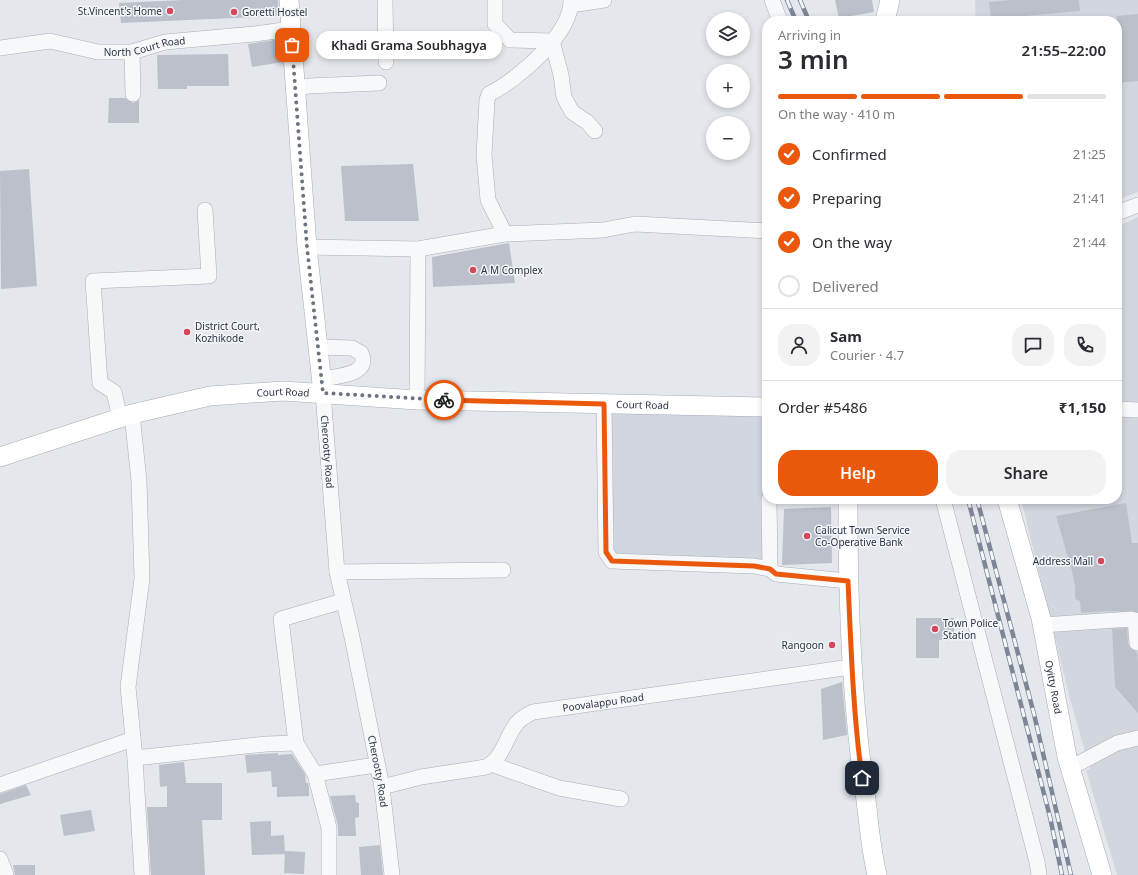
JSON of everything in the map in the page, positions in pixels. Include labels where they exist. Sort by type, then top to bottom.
[{"type":"main road","name":"Cherootty Road","points":[[289,0],[307,247],[323,386]]},
{"type":"main road","points":[[886,16],[890,0]]},
{"type":"main road","name":"Court Road","points":[[0,457],[126,416],[210,396],[283,391],[323,386],[417,400],[762,408]]},
{"type":"main road","points":[[848,504],[848,581],[851,667],[858,748],[877,875]]},
{"type":"main road","name":"Oyitty Road","points":[[1008,504],[1042,626],[1070,768],[1102,875]]},
{"type":"street","points":[[385,0],[386,62]]},
{"type":"street","points":[[495,0],[495,24],[510,40],[552,41]]},
{"type":"street","points":[[506,234],[488,200],[484,156],[487,100],[489,94],[502,87],[528,66],[562,30],[571,3],[604,0]]},
{"type":"street","points":[[772,0],[778,16]]},
{"type":"street","name":"North Court Road","points":[[0,48],[50,41],[98,52],[132,52],[165,42],[254,34],[290,29]]},
{"type":"street","points":[[552,41],[561,75],[564,97],[572,112],[587,122],[595,132]]},
{"type":"street","points":[[132,52],[132,94]]},
{"type":"street","points":[[296,89],[309,86],[379,83]]},
{"type":"street","points":[[1122,211],[1138,205]]},
{"type":"street","points":[[142,875],[135,758],[128,687],[142,578],[139,482],[126,416],[114,392],[100,383],[93,282],[208,276],[205,210]]},
{"type":"street","points":[[307,247],[418,249],[506,234],[603,230],[635,224],[762,231]]},
{"type":"street","points":[[417,400],[418,249]]},
{"type":"street","points":[[318,347],[352,348],[361,353],[363,362],[362,366],[355,371],[323,386]]},
{"type":"street","name":"Cherootty Road","points":[[323,386],[336,572],[352,637],[376,765],[382,787],[392,875]]},
{"type":"street","points":[[604,404],[606,552],[612,561],[754,566],[770,569],[776,574],[848,581]]},
{"type":"street","points":[[1122,409],[1138,410]]},
{"type":"street","points":[[769,504],[770,569]]},
{"type":"street","points":[[944,504],[1038,868]]},
{"type":"street","points":[[336,572],[503,570]]},
{"type":"street","points":[[329,875],[329,828],[315,774],[296,743],[281,619],[343,601]]},
{"type":"street","points":[[1042,626],[1132,619],[1135,620],[1137,643]]},
{"type":"street","name":"Poovalappu Road","points":[[491,764],[503,749],[516,724],[533,712],[851,667]]},
{"type":"street","points":[[1070,768],[1117,743],[1138,738]]},
{"type":"street","points":[[0,785],[133,739]]},
{"type":"street","points":[[135,758],[266,744],[296,743]]},
{"type":"street","points":[[382,787],[421,778],[486,767],[491,764],[559,788],[621,799]]},
{"type":"street","points":[[315,774],[376,765]]},
{"type":"street","points":[[0,859],[6,875]]},
{"type":"shaded area","points":[[975,0],[1138,0],[1138,192],[1122,198],[1122,16],[976,16]]},
{"type":"shaded area","points":[[1138,217],[1138,875],[1117,875],[1086,770],[1090,769],[1070,699],[1022,504],[1122,504],[1122,225]]},
{"type":"shaded area","points":[[612,414],[762,414],[762,504],[765,504],[765,559],[612,555]]},
{"type":"building","name":"St.Vincent's Home","points":[[183,0],[278,0],[279,16],[121,23],[119,3]]},
{"type":"building","points":[[835,0],[872,0],[874,12],[851,16],[839,16]]},
{"type":"building","points":[[1011,0],[1079,0],[1080,11],[1024,16],[991,16],[989,2]]},
{"type":"building","points":[[1138,14],[1138,81],[1122,83],[1122,16],[1117,16]]},
{"type":"building","points":[[281,39],[283,62],[252,67],[248,44]]},
{"type":"building","points":[[228,54],[229,86],[187,86],[187,89],[158,89],[157,55]]},
{"type":"building","points":[[109,98],[125,98],[133,103],[139,100],[139,123],[108,123]]},
{"type":"building","points":[[413,164],[419,221],[345,221],[341,166]]},
{"type":"building","points":[[29,169],[37,286],[1,289],[0,171]]},
{"type":"building","name":"A M Complex","points":[[509,243],[515,283],[433,287],[432,257]]},
{"type":"building","name":"Address Mall","points":[[1126,503],[1132,543],[1138,543],[1138,612],[1111,611],[1081,613],[1080,601],[1075,599],[1075,587],[1072,571],[1056,516]]},
{"type":"building","name":"Calicut Town Service Co-Operative Bank","points":[[831,507],[832,563],[782,565],[784,509]]},
{"type":"building","name":"Town Police Station","points":[[916,618],[954,618],[954,640],[939,640],[939,658],[916,658]]},
{"type":"building","points":[[1127,628],[1128,644],[1130,648],[1137,652],[1138,713],[1115,687],[1112,629]]},
{"type":"building","points":[[842,682],[847,735],[823,740],[821,689]]},
{"type":"building","points":[[278,753],[278,755],[292,754],[305,774],[306,783],[308,783],[309,788],[309,796],[277,797],[277,787],[272,787],[271,771],[247,773],[245,755]]},
{"type":"building","points":[[184,762],[186,783],[222,783],[222,820],[202,820],[205,875],[151,875],[147,807],[167,807],[167,786],[160,787],[159,765]]},
{"type":"building","points":[[26,785],[31,795],[0,804],[0,794]]},
{"type":"building","points":[[355,795],[356,802],[359,803],[359,817],[355,818],[356,836],[338,836],[338,826],[330,796]]},
{"type":"building","points":[[91,810],[95,831],[64,836],[60,815]]},
{"type":"building","points":[[271,821],[271,836],[284,835],[285,854],[252,855],[250,822]]},
{"type":"building","points":[[380,845],[383,875],[361,875],[359,847]]},
{"type":"building","points":[[285,851],[305,852],[304,874],[284,873]]},
{"type":"building","points":[[13,865],[35,865],[35,875],[15,875]]},
{"type":"railway","points":[[787,0],[794,16]]},
{"type":"railway","points":[[800,0],[807,16]]},
{"type":"railway","points":[[969,504],[1050,817],[1062,875]]},
{"type":"railway","points":[[978,504],[1034,714],[1071,875]]},
{"type":"way so far","points":[[292,45],[307,247],[323,393],[417,400],[444,400]]},
{"type":"place","name":"St.Vincent's Home","points":[[170,11]]},
{"type":"place","name":"Goretti Hostel","points":[[234,12]]},
{"type":"place","name":"Khadi Grama Soubhagya","points":[[292,45]]},
{"type":"place","name":"A M Complex","points":[[473,270]]},
{"type":"place","name":"District Court, Kozhikode","points":[[187,332]]},
{"type":"place","name":"Calicut Town Service Co-Operative Bank","points":[[807,536]]},
{"type":"place","name":"Address Mall","points":[[1101,561]]},
{"type":"place","name":"Town Police Station","points":[[935,629]]},
{"type":"place","name":"Rangoon","points":[[832,645]]},
{"type":"route","points":[[444,400],[604,404],[606,552],[612,561],[754,566],[770,569],[776,574],[848,581],[851,667],[862,778]]}]
